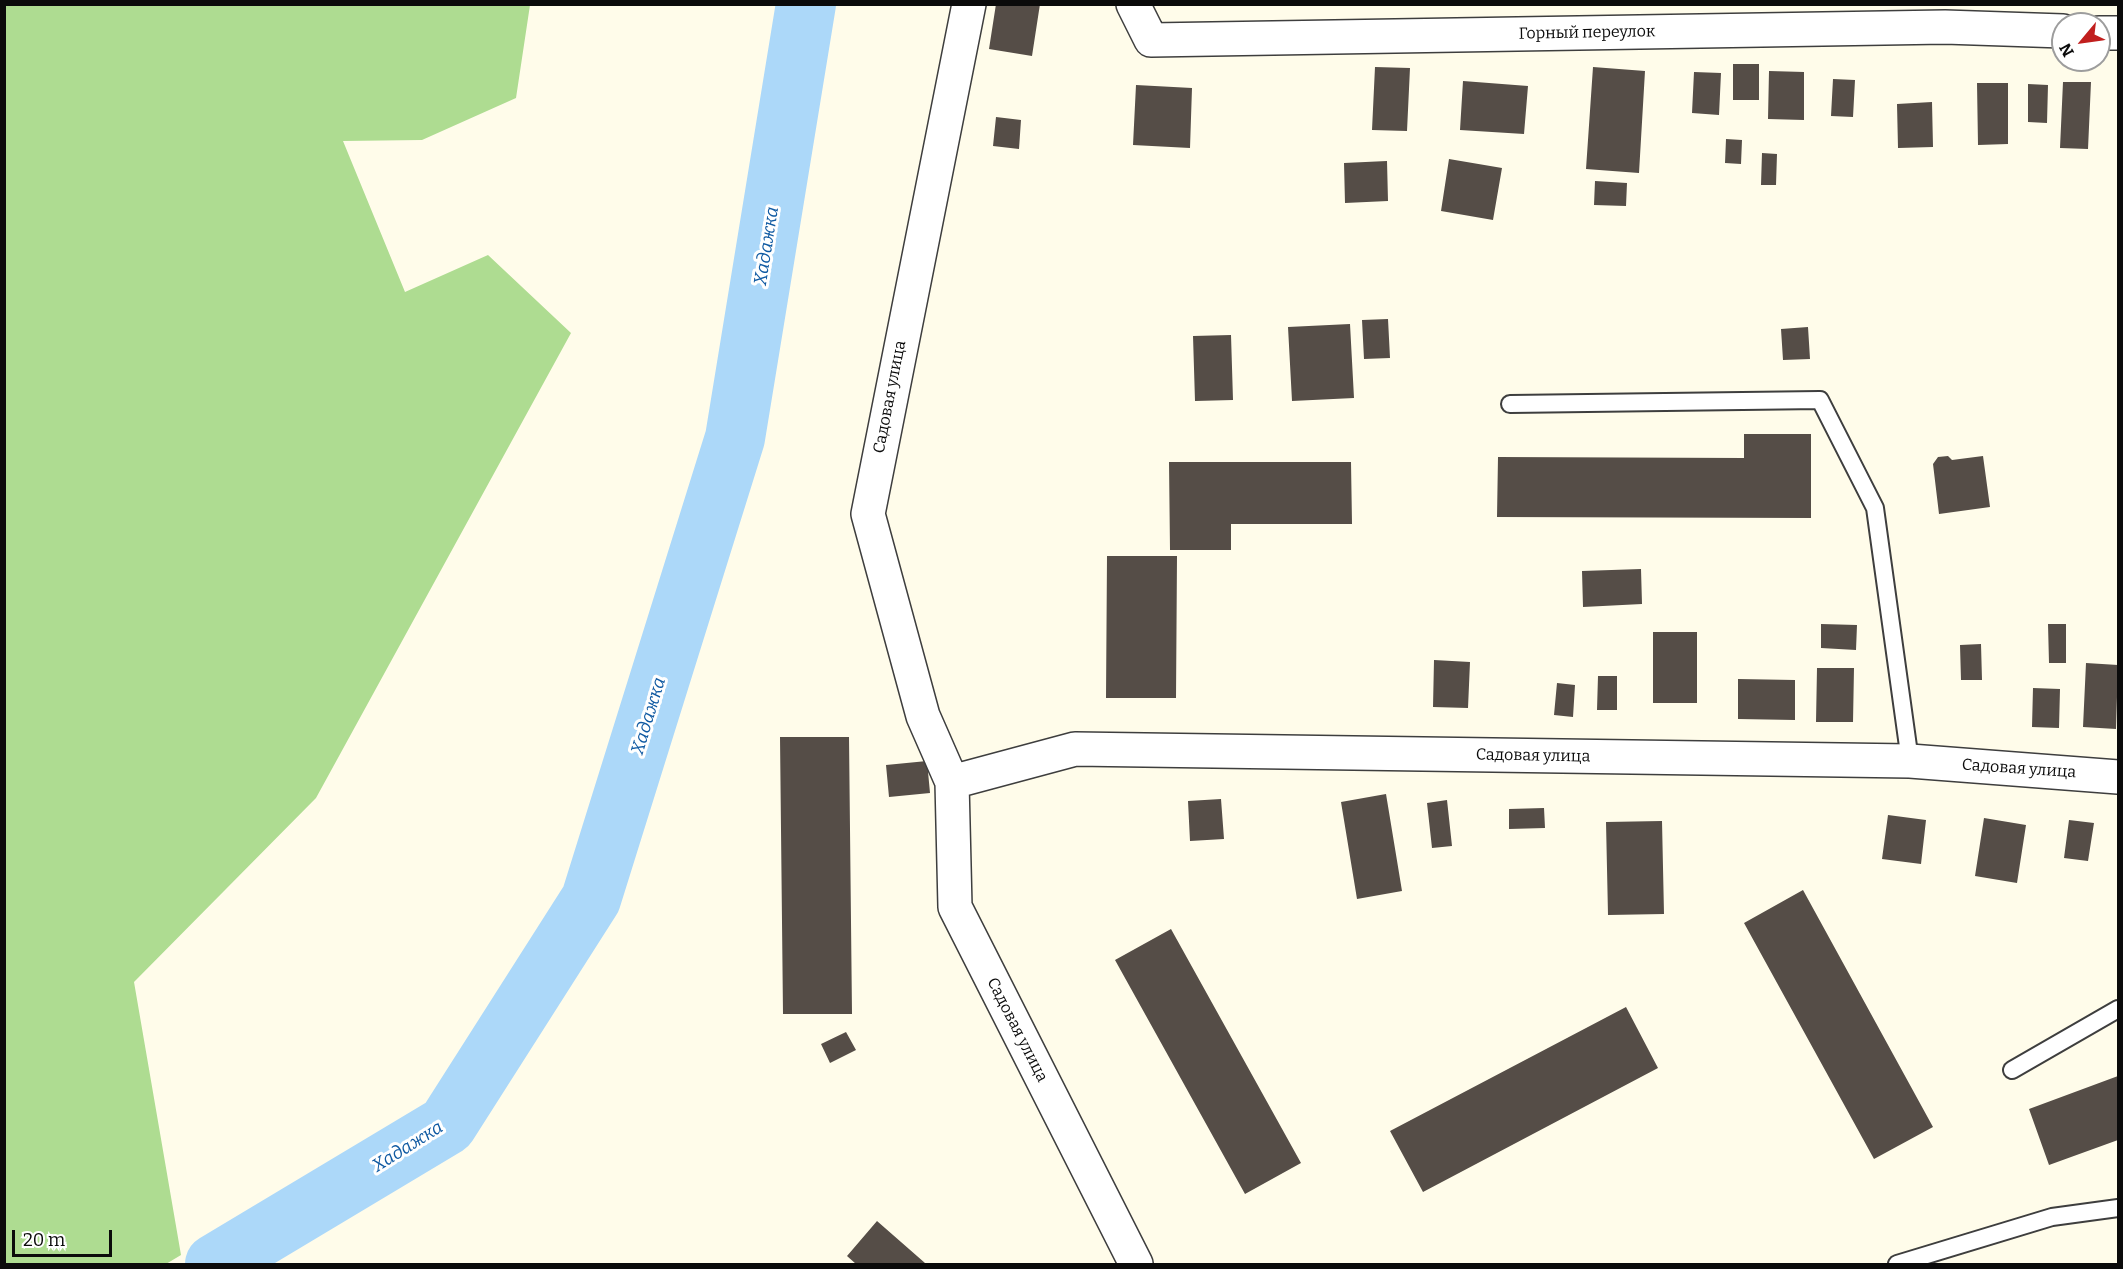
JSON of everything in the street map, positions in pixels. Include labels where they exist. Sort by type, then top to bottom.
[{"type":"street","name":"Садовая улица","points":[[969,4],[868,514],[923,716],[952,782],[955,907],[1136,1264]]},
{"type":"street","name":"Горный переулок","points":[[1133,4],[1150,40],[1945,27],[2051,31]]},
{"type":"street","name":"Садовая улица","points":[[952,782],[1075,749],[1910,761],[2118,777]]},
{"type":"lane","points":[[1510,404],[1820,400],[1875,508],[1910,761]]},
{"type":"lane","points":[[2012,1070],[2118,1009]]},
{"type":"lane","points":[[1897,1264],[2052,1217],[2118,1208]]},
{"type":"green space","points":[[5,4],[530,5],[516,98],[422,140],[343,141],[405,292],[488,255],[571,333],[316,798],[134,982],[181,1255],[166,1264],[5,1264]]},
{"type":"building","points":[[996,4],[1040,4],[1032,56],[989,49]]},
{"type":"building","points":[[1733,64],[1759,64],[1759,100],[1733,100]]},
{"type":"building","points":[[1375,67],[1410,68],[1407,131],[1372,130]]},
{"type":"building","points":[[1593,67],[1645,71],[1639,173],[1586,169]]},
{"type":"building","points":[[1769,71],[1804,72],[1804,120],[1768,119]]},
{"type":"building","points":[[1694,72],[1721,73],[1719,115],[1692,113]]},
{"type":"building","points":[[1833,79],[1855,80],[1853,117],[1831,116]]},
{"type":"building","points":[[1463,81],[1528,86],[1524,134],[1460,130]]},
{"type":"building","points":[[2063,82],[2091,82],[2088,149],[2060,148]]},
{"type":"building","points":[[1977,83],[2008,83],[2008,144],[1978,145]]},
{"type":"building","points":[[2028,84],[2048,85],[2047,123],[2028,122]]},
{"type":"building","points":[[1136,85],[1192,88],[1190,148],[1133,145]]},
{"type":"building","points":[[1932,102],[1933,147],[1898,148],[1897,104]]},
{"type":"building","points":[[996,117],[1021,120],[1019,149],[993,146]]},
{"type":"building","points":[[1726,139],[1742,140],[1741,164],[1725,163]]},
{"type":"building","points":[[1762,153],[1777,154],[1776,185],[1761,185]]},
{"type":"building","points":[[1449,159],[1502,168],[1493,220],[1441,211]]},
{"type":"building","points":[[1387,161],[1388,201],[1345,203],[1344,163]]},
{"type":"building","points":[[1595,181],[1627,183],[1626,206],[1594,205]]},
{"type":"building","points":[[1388,319],[1390,358],[1364,359],[1362,320]]},
{"type":"building","points":[[1350,324],[1354,398],[1292,401],[1288,327]]},
{"type":"building","points":[[1808,327],[1810,359],[1783,360],[1781,329]]},
{"type":"building","points":[[1231,335],[1233,400],[1195,401],[1193,336]]},
{"type":"building","points":[[1744,434],[1811,434],[1811,518],[1497,517],[1498,457],[1744,458]]},
{"type":"building","points":[[1948,456],[1952,460],[1983,456],[1990,507],[1939,514],[1933,464],[1938,457]]},
{"type":"building","points":[[1169,462],[1351,462],[1352,524],[1231,524],[1231,550],[1170,550]]},
{"type":"building","points":[[1107,556],[1177,556],[1176,698],[1106,698]]},
{"type":"building","points":[[1641,569],[1642,604],[1583,607],[1582,571]]},
{"type":"building","points":[[1821,624],[1857,625],[1856,650],[1821,648]]},
{"type":"building","points":[[2048,624],[2066,624],[2066,663],[2049,663]]},
{"type":"building","points":[[1653,632],[1697,632],[1697,703],[1653,703]]},
{"type":"building","points":[[1981,644],[1982,680],[1961,680],[1960,645]]},
{"type":"building","points":[[1434,660],[1470,662],[1468,708],[1433,707]]},
{"type":"building","points":[[2086,663],[2118,665],[2116,729],[2083,727]]},
{"type":"building","points":[[1817,668],[1854,668],[1853,722],[1816,722]]},
{"type":"building","points":[[1598,676],[1617,676],[1617,710],[1597,710]]},
{"type":"building","points":[[1738,679],[1795,680],[1795,720],[1738,719]]},
{"type":"building","points":[[1557,683],[1575,685],[1573,717],[1554,715]]},
{"type":"building","points":[[2033,688],[2060,689],[2059,728],[2032,727]]},
{"type":"building","points":[[780,737],[849,737],[852,1014],[783,1014]]},
{"type":"building","points":[[927,761],[930,793],[889,797],[886,765]]},
{"type":"building","points":[[1386,794],[1402,891],[1357,899],[1341,802]]},
{"type":"building","points":[[1221,799],[1224,839],[1190,841],[1188,801]]},
{"type":"building","points":[[1447,800],[1452,846],[1432,848],[1427,803]]},
{"type":"building","points":[[1544,808],[1545,828],[1509,829],[1509,809]]},
{"type":"building","points":[[1888,815],[1926,820],[1921,864],[1882,859]]},
{"type":"building","points":[[1984,818],[2026,825],[2017,883],[1975,876]]},
{"type":"building","points":[[2069,820],[2094,823],[2088,861],[2064,858]]},
{"type":"building","points":[[1662,821],[1664,914],[1608,915],[1606,822]]},
{"type":"building","points":[[1803,890],[1933,1127],[1874,1159],[1744,923]]},
{"type":"building","points":[[1171,929],[1301,1163],[1245,1194],[1115,960]]},
{"type":"building","points":[[1626,1007],[1658,1068],[1423,1192],[1390,1131]]},
{"type":"building","points":[[846,1032],[856,1050],[830,1063],[821,1044]]},
{"type":"building","points":[[2118,1076],[2118,1140],[2049,1165],[2029,1109]]},
{"type":"building","points":[[877,1221],[925,1263],[856,1264],[847,1256]]},
{"type":"waterway","name":"Хадажка","points":[[215,1264],[447,1125],[591,899],[735,438],[806,4]]}]
